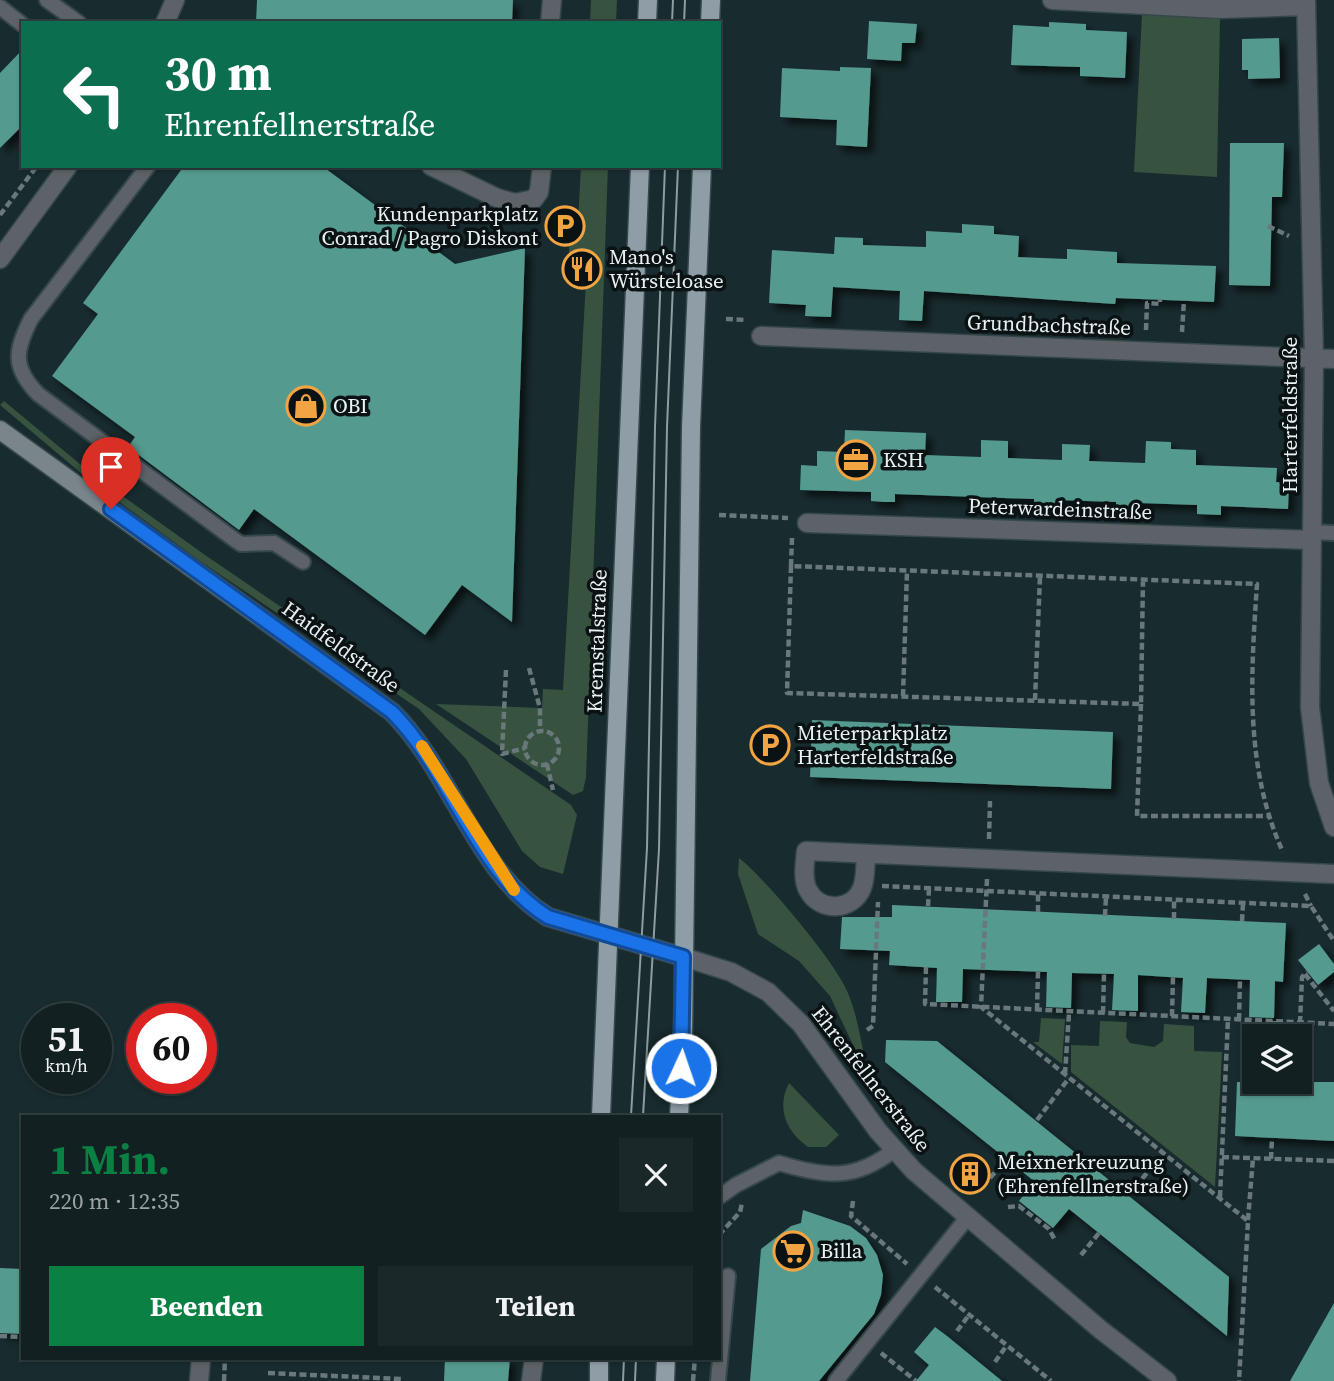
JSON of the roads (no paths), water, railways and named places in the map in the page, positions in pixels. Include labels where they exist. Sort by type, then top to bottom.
[{"type":"main road","points":[[647,21],[648,0]]},
{"type":"main road","points":[[710,21],[711,0]]},
{"type":"main road","name":"Kremstalstraße","points":[[601,1115],[639,168]]},
{"type":"main road","points":[[679,1115],[691,427],[702,168]]},
{"type":"main road","points":[[598,1360],[599,1381]]},
{"type":"main road","points":[[664,1381],[666,1360]]},
{"type":"street","points":[[166,21],[175,0]]},
{"type":"street","points":[[551,21],[552,0]]},
{"type":"street","points":[[1052,0],[1219,9],[1306,3]]},
{"type":"street","name":"Harterfeldstraße","points":[[1306,3],[1314,359],[1310,707],[1319,783],[1334,827]]},
{"type":"street","points":[[0,259],[67,168]]},
{"type":"street","points":[[436,168],[515,203],[534,199],[539,192],[542,168]]},
{"type":"street","name":"Grundbachstraße","points":[[757,328],[1145,352],[1334,359]]},
{"type":"street","name":"Haidfeldstraße","points":[[0,430],[392,712],[421,744],[513,889],[531,907],[548,917],[609,935]]},
{"type":"street","name":"Peterwardeinstraße","points":[[798,524],[1312,536]]},
{"type":"street","points":[[866,854],[1334,874]]},
{"type":"street","name":"Ehrenfellnerstraße","points":[[609,935],[731,972],[768,992],[801,1024],[894,1150],[967,1218],[1167,1381]]},
{"type":"street","points":[[200,1381],[201,1360]]},
{"type":"street","points":[[531,1381],[534,1360]]},
{"type":"lane","points":[[47,0],[76,21]]},
{"type":"lane","points":[[0,7],[21,23]]},
{"type":"lane","points":[[146,168],[31,319],[20,341],[18,361],[23,378],[38,394],[235,540],[242,544],[274,542],[303,562]]},
{"type":"lane","points":[[1312,536],[1334,533]]},
{"type":"lane","points":[[721,1196],[779,1163],[814,1173],[844,1175],[876,1165],[894,1150]]},
{"type":"lane","points":[[836,1381],[967,1218]]},
{"type":"lane","points":[[721,1350],[728,1276]]},
{"type":"lane","points":[[718,1381],[720,1360]]},
{"type":"tram line","points":[[672,21],[673,0]]},
{"type":"tram line","points":[[684,21],[685,0]]},
{"type":"tram line","points":[[631,1115],[647,848],[655,427],[665,168]]},
{"type":"tram line","points":[[643,1115],[659,849],[667,427],[678,168]]},
{"type":"tram line","points":[[623,1381],[624,1360]]},
{"type":"tram line","points":[[635,1381],[636,1360]]},
{"type":"place","name":"Kundenparkplatz Conrad / Pagro Diskont","points":[[565,226]]},
{"type":"place","name":"Mano's Würsteloase","points":[[582,269]]},
{"type":"place","name":"OBI","points":[[306,406]]},
{"type":"place","name":"KSH","points":[[856,460]]},
{"type":"place","name":"Mieterparkplatz Harterfeldstraße","points":[[770,745]]},
{"type":"place","name":"Meixnerkreuzung (Ehrenfellnerstraße)","points":[[970,1174]]},
{"type":"place","name":"Billa","points":[[793,1251]]}]
